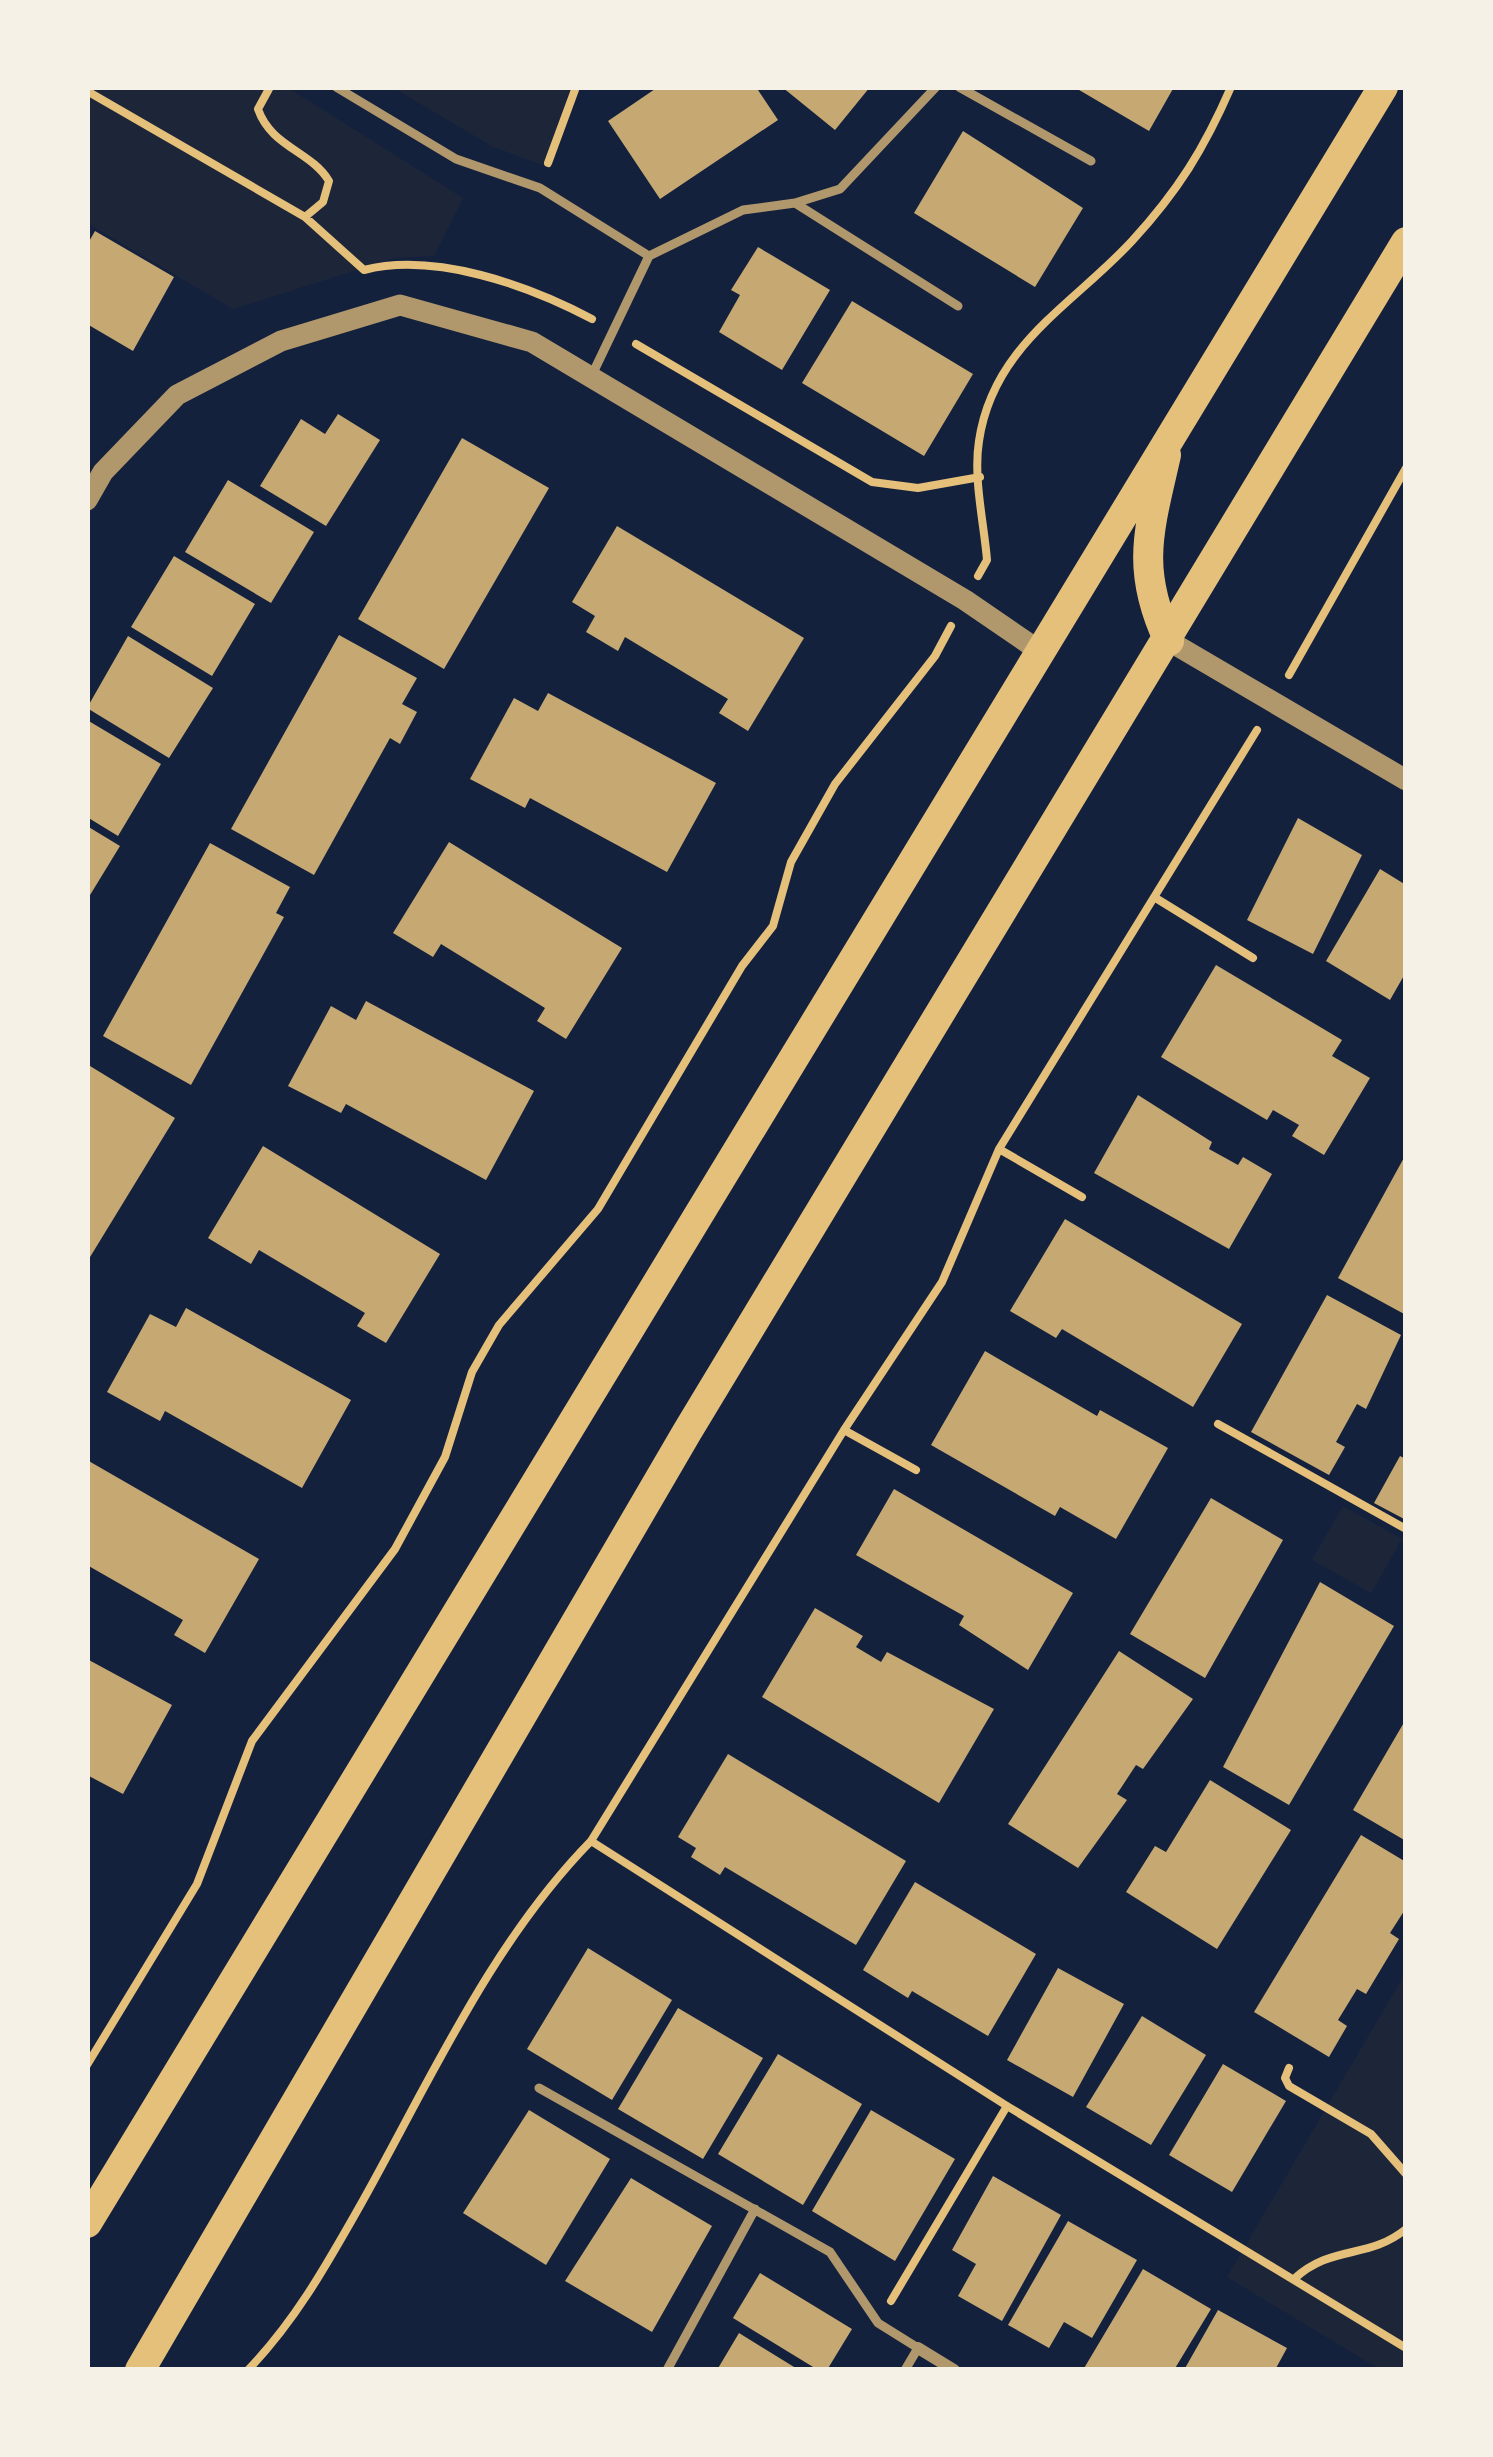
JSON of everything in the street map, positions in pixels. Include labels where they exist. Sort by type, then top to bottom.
[{"type":"main road","points":[[87,2223],[1383,87]]},
{"type":"main road","points":[[140,2370],[687,1432],[1406,242]]},
{"type":"main road","points":[[1169,640],[1149,599],[1147,539],[1172,432]]},
{"type":"street","points":[[87,500],[103,472],[177,394],[280,341],[400,305],[532,342],[965,600],[1038,650]]},
{"type":"street","points":[[1169,640],[1406,780]]},
{"type":"street","points":[[918,2348],[954,2370]]},
{"type":"lane","points":[[336,87],[456,159],[540,188],[649,256]]},
{"type":"lane","points":[[591,378],[649,256],[742,210],[795,203],[841,189],[936,87]]},
{"type":"lane","points":[[959,87],[1091,161]]},
{"type":"lane","points":[[795,203],[958,306]]},
{"type":"lane","points":[[539,2088],[830,2252],[878,2324],[918,2348],[905,2370]]},
{"type":"lane","points":[[668,2370],[755,2210]]},
{"type":"path","points":[[270,87],[258,110],[263,124],[284,145],[320,167],[328,181],[323,202],[305,217]]},
{"type":"path","points":[[540,188],[575,87]]},
{"type":"path","points":[[987,560],[978,445],[1004,374],[1041,321],[1130,243],[1202,154],[1231,87]]},
{"type":"path","points":[[248,2370],[305,2304],[487,1980],[546,1886],[591,1841],[844,1430],[942,1282],[999,1149],[1274,702],[1406,468]]},
{"type":"path","points":[[87,2065],[197,1884],[252,1741],[395,1549],[445,1457],[472,1372],[499,1325],[598,1209],[742,966],[773,926],[791,862],[835,784],[944,638]]},
{"type":"path","points":[[1154,897],[1253,958]]},
{"type":"path","points":[[999,1149],[1082,1197]]},
{"type":"path","points":[[1218,1424],[1406,1529]]},
{"type":"path","points":[[844,1430],[916,1470]]},
{"type":"path","points":[[591,1841],[1007,2106],[1406,2348]]},
{"type":"path","points":[[87,2042],[97,2048]]},
{"type":"path","points":[[1289,2068],[1285,2078],[1289,2086],[1371,2134],[1406,2174]]},
{"type":"path","points":[[878,2324],[1007,2106]]},
{"type":"path","points":[[1294,2279],[1315,2260],[1387,2245],[1406,2229]]},
{"type":"shaded area","points":[[87,87],[287,87],[463,198],[434,256],[395,258],[233,309],[87,223]]},
{"type":"shaded area","points":[[392,87],[571,87],[543,165],[493,147]]},
{"type":"shaded area","points":[[1343,1506],[1402,1539],[1371,1593],[1312,1560]]},
{"type":"shaded area","points":[[1406,1972],[1406,2370],[1381,2370],[1227,2277]]},
{"type":"building","points":[[658,87],[756,87],[778,120],[660,199],[608,121]]},
{"type":"building","points":[[782,87],[870,87],[835,130]]},
{"type":"building","points":[[1074,87],[1174,87],[1149,131]]},
{"type":"building","points":[[963,131],[1083,208],[1035,287],[914,213]]},
{"type":"building","points":[[95,231],[174,277],[133,351],[87,324],[87,245]]},
{"type":"building","points":[[758,247],[830,290],[782,370],[719,332],[740,295],[731,290]]},
{"type":"building","points":[[852,301],[973,374],[924,456],[802,383]]},
{"type":"building","points":[[338,414],[380,440],[326,526],[260,486],[301,419],[325,434]]},
{"type":"building","points":[[462,438],[549,488],[444,669],[358,619]]},
{"type":"building","points":[[228,480],[314,532],[271,603],[185,552]]},
{"type":"building","points":[[617,526],[804,638],[748,731],[719,713],[728,699],[625,637],[618,651],[586,632],[595,616],[572,602]]},
{"type":"building","points":[[174,556],[255,604],[212,676],[131,627]]},
{"type":"building","points":[[339,635],[417,678],[402,704],[417,712],[400,744],[390,738],[314,875],[231,829]]},
{"type":"building","points":[[128,636],[213,688],[169,758],[87,708]]},
{"type":"building","points":[[548,693],[716,783],[667,872],[530,798],[525,808],[470,779],[514,698],[538,711]]},
{"type":"building","points":[[87,720],[161,764],[118,836],[87,817]]},
{"type":"building","points":[[1298,818],[1362,855],[1313,954],[1247,920]]},
{"type":"building","points":[[87,826],[120,846],[87,900]]},
{"type":"building","points":[[449,842],[622,948],[566,1039],[537,1021],[545,1008],[441,944],[433,957],[393,933]]},
{"type":"building","points":[[210,843],[290,887],[276,913],[284,917],[191,1085],[103,1036]]},
{"type":"building","points":[[1380,869],[1406,885],[1406,972],[1390,1000],[1326,961]]},
{"type":"building","points":[[1216,965],[1342,1040],[1332,1056],[1370,1078],[1324,1155],[1292,1136],[1299,1125],[1273,1110],[1267,1120],[1161,1057]]},
{"type":"building","points":[[366,1001],[534,1091],[486,1180],[346,1104],[341,1113],[288,1086],[331,1006],[356,1020]]},
{"type":"building","points":[[90,1066],[175,1118],[87,1262],[87,1070]]},
{"type":"building","points":[[1138,1095],[1212,1142],[1209,1149],[1238,1165],[1243,1157],[1272,1174],[1229,1249],[1094,1173]]},
{"type":"building","points":[[263,1146],[440,1254],[386,1343],[357,1326],[365,1313],[259,1250],[251,1264],[208,1238]]},
{"type":"building","points":[[1406,1154],[1406,1315],[1338,1278]]},
{"type":"building","points":[[1065,1219],[1242,1324],[1193,1407],[1062,1329],[1056,1338],[1010,1311]]},
{"type":"building","points":[[1327,1295],[1401,1335],[1366,1409],[1357,1404],[1336,1442],[1345,1447],[1329,1475],[1251,1432]]},
{"type":"building","points":[[186,1308],[351,1400],[302,1488],[165,1411],[160,1421],[107,1392],[150,1314],[176,1327]]},
{"type":"building","points":[[985,1351],[1097,1416],[1100,1410],[1168,1448],[1116,1539],[1060,1507],[1055,1516],[931,1445]]},
{"type":"building","points":[[1400,1456],[1406,1459],[1406,1520],[1374,1503]]},
{"type":"building","points":[[87,1460],[259,1559],[205,1653],[174,1635],[183,1620],[87,1565]]},
{"type":"building","points":[[894,1489],[1073,1593],[1028,1670],[959,1625],[964,1616],[856,1555]]},
{"type":"building","points":[[1211,1498],[1283,1540],[1205,1678],[1130,1634]]},
{"type":"building","points":[[1320,1582],[1394,1626],[1289,1805],[1223,1767]]},
{"type":"building","points":[[815,1608],[863,1636],[856,1647],[881,1662],[887,1652],[994,1709],[939,1803],[762,1697]]},
{"type":"building","points":[[1119,1651],[1193,1699],[1143,1769],[1136,1765],[1117,1794],[1127,1800],[1078,1868],[1008,1824]]},
{"type":"building","points":[[87,1659],[172,1705],[123,1794],[87,1775]]},
{"type":"building","points":[[1406,1719],[1406,1841],[1353,1810]]},
{"type":"building","points":[[728,1754],[906,1861],[856,1945],[725,1867],[720,1875],[691,1857],[696,1848],[678,1837]]},
{"type":"building","points":[[1210,1780],[1291,1830],[1217,1949],[1126,1892],[1155,1846],[1166,1852]]},
{"type":"building","points":[[1361,1835],[1406,1862],[1406,1908],[1390,1933],[1399,1939],[1366,1994],[1357,1989],[1338,2020],[1347,2026],[1329,2057],[1254,2012]]},
{"type":"building","points":[[915,1882],[1036,1954],[988,2036],[912,1991],[908,1998],[863,1970]]},
{"type":"building","points":[[588,1948],[672,2000],[612,2100],[527,2049]]},
{"type":"building","points":[[1058,1968],[1124,2004],[1073,2097],[1007,2060]]},
{"type":"building","points":[[678,2008],[763,2058],[703,2159],[618,2109]]},
{"type":"building","points":[[1142,2016],[1206,2055],[1151,2145],[1086,2107]]},
{"type":"building","points":[[778,2054],[862,2104],[803,2205],[718,2154]]},
{"type":"building","points":[[1223,2064],[1286,2101],[1232,2192],[1169,2155]]},
{"type":"building","points":[[529,2110],[610,2159],[546,2265],[463,2213]]},
{"type":"building","points":[[871,2110],[955,2159],[895,2261],[812,2211]]},
{"type":"building","points":[[993,2176],[1061,2215],[1002,2321],[958,2296],[976,2264],[952,2250]]},
{"type":"building","points":[[631,2178],[712,2226],[652,2332],[565,2281]]},
{"type":"building","points":[[1068,2221],[1137,2260],[1092,2338],[1064,2322],[1049,2348],[1008,2325]]},
{"type":"building","points":[[1143,2269],[1211,2309],[1174,2370],[1083,2370]]},
{"type":"building","points":[[760,2273],[852,2329],[827,2370],[818,2370],[733,2318]]},
{"type":"building","points":[[1218,2310],[1287,2348],[1275,2370],[1184,2370]]},
{"type":"building","points":[[739,2333],[799,2370],[717,2370]]}]
